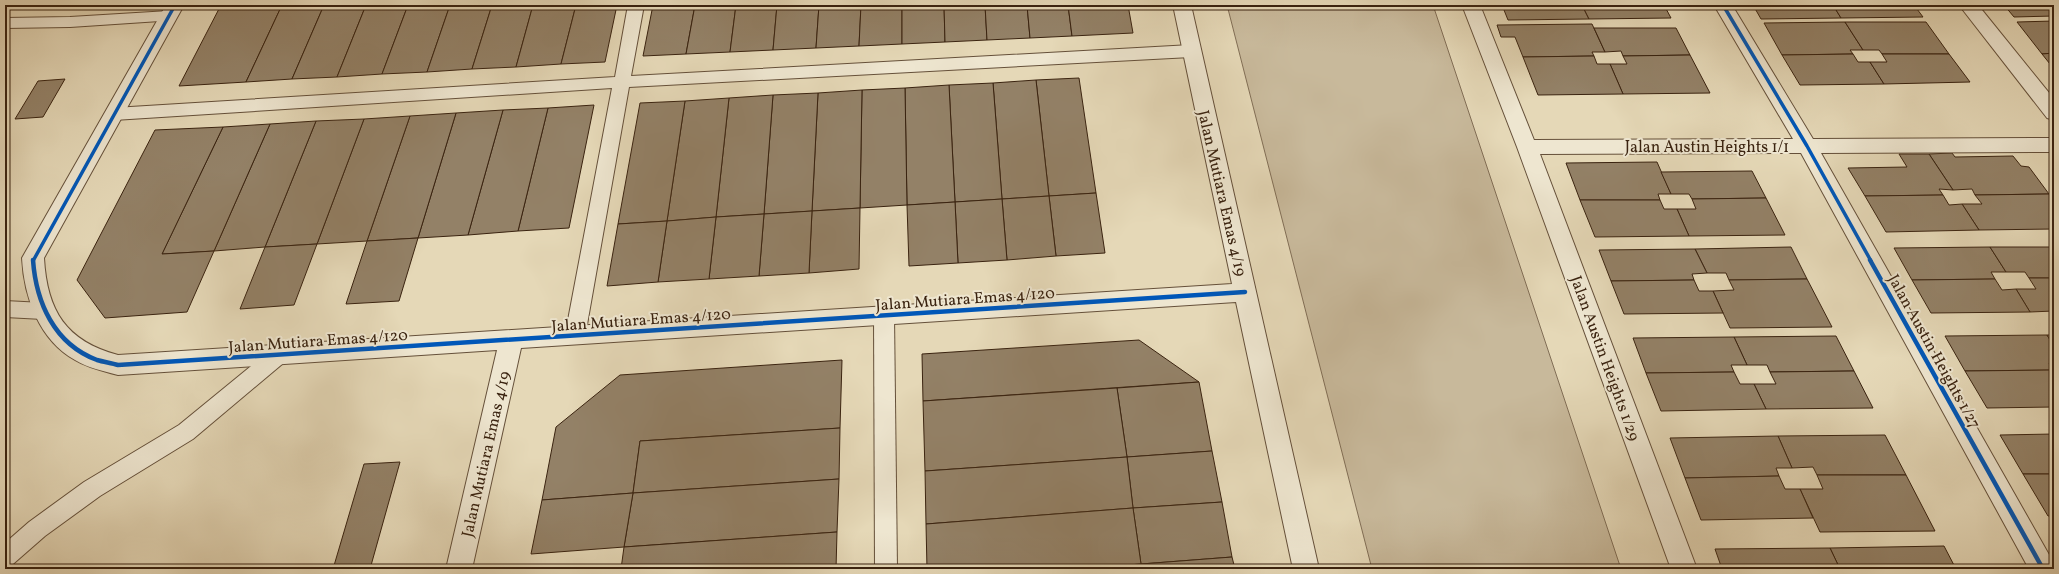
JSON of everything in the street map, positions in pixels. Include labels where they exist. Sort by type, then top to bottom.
[{"type":"street","name":"Jalan Mutiara Emas 4/19","points":[[1182,5],[1306,569]]},
{"type":"street","name":"Jalan Austin Heights 1/29","points":[[1472,5],[1527,147],[1684,569]]},
{"type":"street","name":"Jalan Austin Heights 1/27","points":[[1723,5],[1807,146],[2043,569]]},
{"type":"street","points":[[1968,5],[2054,113]]},
{"type":"street","points":[[48,318],[33,278],[33,258],[172,10]]},
{"type":"street","name":"Jalan Austin Heights 1/1","points":[[1527,147],[2054,145]]},
{"type":"street","name":"Jalan Mutiara Emas 4/120","points":[[48,318],[64,339],[79,350],[96,360],[118,365],[1245,292]]},
{"type":"street","name":"Jalan Mutiara Emas 4/19","points":[[459,569],[511,340]]},
{"type":"lane","points":[[575,336],[636,5]]},
{"type":"lane","points":[[5,23],[70,22],[172,10]]},
{"type":"lane","points":[[114,114],[621,82],[1191,51]]},
{"type":"lane","points":[[5,309],[48,318]]},
{"type":"lane","points":[[884,315],[886,569]]},
{"type":"lane","points":[[5,557],[36,529],[92,489],[186,432],[280,354]]},
{"type":"shaded area","points":[[1227,5],[1433,5],[1621,569],[1372,569]]},
{"type":"building","points":[[221,5],[282,5],[246,82],[179,86]]},
{"type":"building","points":[[282,5],[324,5],[292,79],[246,82]]},
{"type":"building","points":[[324,5],[366,5],[337,77],[292,79]]},
{"type":"building","points":[[366,5],[408,5],[382,74],[337,77]]},
{"type":"building","points":[[408,5],[450,5],[427,72],[382,74]]},
{"type":"building","points":[[450,5],[492,5],[472,69],[427,72]]},
{"type":"building","points":[[492,5],[533,5],[516,67],[472,69]]},
{"type":"building","points":[[533,5],[576,5],[561,64],[516,67]]},
{"type":"building","points":[[576,5],[617,5],[605,62],[561,64]]},
{"type":"building","points":[[653,5],[695,5],[686,54],[643,56]]},
{"type":"building","points":[[695,5],[736,5],[730,52],[686,54]]},
{"type":"building","points":[[736,5],[777,5],[773,50],[730,52]]},
{"type":"building","points":[[777,5],[819,5],[816,48],[773,50]]},
{"type":"building","points":[[819,5],[861,5],[859,46],[816,48]]},
{"type":"building","points":[[861,5],[902,5],[902,44],[859,46]]},
{"type":"building","points":[[902,5],[944,5],[945,42],[902,44]]},
{"type":"building","points":[[944,5],[985,5],[987,40],[945,42]]},
{"type":"building","points":[[985,5],[1027,5],[1030,38],[987,40]]},
{"type":"building","points":[[1027,5],[1068,5],[1072,36],[1030,38]]},
{"type":"building","points":[[1068,5],[1128,5],[1133,33],[1072,36]]},
{"type":"building","points":[[1502,5],[1582,5],[1589,19],[1508,20]]},
{"type":"building","points":[[1582,5],[1664,5],[1671,18],[1589,19]]},
{"type":"building","points":[[1753,5],[1833,5],[1841,18],[1761,19]]},
{"type":"building","points":[[1833,5],[1914,5],[1923,17],[1841,18]]},
{"type":"building","points":[[2004,5],[2054,5],[2054,16],[2014,17]]},
{"type":"building","points":[[2054,21],[2054,53],[2042,54],[2017,22]]},
{"type":"building","points":[[1845,22],[1863,50],[1850,50],[1853,54],[1782,55],[1764,23]]},
{"type":"building","points":[[1845,22],[1926,22],[1949,54],[1882,54],[1879,50],[1863,50]]},
{"type":"building","points":[[1592,24],[1605,52],[1592,52],[1594,56],[1523,57],[1515,37],[1501,37],[1497,25]]},
{"type":"building","points":[[1594,28],[1676,28],[1690,55],[1623,56],[1621,51],[1605,52]]},
{"type":"building","points":[[2054,53],[2054,69],[2042,54]]},
{"type":"building","points":[[1853,54],[1858,62],[1870,62],[1884,84],[1800,85],[1782,55]]},
{"type":"building","points":[[1882,54],[1949,54],[1970,82],[1884,84],[1870,62],[1887,62]]},
{"type":"building","points":[[1690,55],[1710,93],[1623,94],[1610,64],[1627,64],[1623,56]]},
{"type":"building","points":[[1594,56],[1597,64],[1610,64],[1623,94],[1538,95],[1523,57]]},
{"type":"building","points":[[1079,78],[1096,193],[1049,196],[1036,80]]},
{"type":"building","points":[[65,79],[43,117],[15,119],[38,81]]},
{"type":"building","points":[[1036,80],[1049,196],[1002,199],[993,83]]},
{"type":"building","points":[[993,83],[1002,199],[955,202],[949,85]]},
{"type":"building","points":[[949,85],[955,202],[907,205],[905,88]]},
{"type":"building","points":[[905,88],[907,205],[860,208],[862,90]]},
{"type":"building","points":[[862,90],[860,208],[812,211],[818,93]]},
{"type":"building","points":[[818,93],[812,211],[764,214],[773,95]]},
{"type":"building","points":[[773,95],[764,214],[716,217],[729,98]]},
{"type":"building","points":[[729,98],[716,217],[667,221],[685,101]]},
{"type":"building","points":[[685,101],[667,221],[618,224],[640,103]]},
{"type":"building","points":[[594,105],[569,228],[518,231],[548,108]]},
{"type":"building","points":[[548,108],[518,231],[468,235],[503,110]]},
{"type":"building","points":[[503,110],[468,235],[418,238],[456,113]]},
{"type":"building","points":[[456,113],[418,238],[367,241],[410,116]]},
{"type":"building","points":[[410,116],[367,241],[317,244],[364,119]]},
{"type":"building","points":[[364,119],[317,244],[265,247],[316,121]]},
{"type":"building","points":[[316,121],[265,247],[214,251],[270,124]]},
{"type":"building","points":[[270,124],[214,251],[162,254],[223,127]]},
{"type":"building","points":[[223,127],[162,254],[214,251],[187,312],[105,318],[77,280],[155,130]]},
{"type":"building","points":[[1952,153],[1955,157],[2013,156],[2021,166],[2029,167],[2049,194],[1975,195],[1972,189],[1953,190],[1929,154]]},
{"type":"building","points":[[1899,154],[1929,154],[1953,190],[1939,189],[1943,195],[1865,196],[1848,168],[1907,167]]},
{"type":"building","points":[[1657,162],[1671,194],[1658,194],[1660,200],[1580,200],[1566,163]]},
{"type":"building","points":[[1752,171],[1766,198],[1692,199],[1689,194],[1671,194],[1661,172]]},
{"type":"building","points":[[1096,193],[1105,253],[1056,256],[1049,196]]},
{"type":"building","points":[[2049,194],[2054,201],[2054,229],[1979,230],[1962,204],[1982,204],[1975,195]]},
{"type":"building","points":[[1943,195],[1949,205],[1962,204],[1979,230],[1886,232],[1865,196]]},
{"type":"building","points":[[1049,196],[1056,256],[1007,260],[1002,199]]},
{"type":"building","points":[[1766,198],[1785,235],[1689,236],[1677,209],[1696,209],[1692,199]]},
{"type":"building","points":[[1002,199],[1007,260],[958,263],[955,202]]},
{"type":"building","points":[[1580,200],[1660,200],[1664,209],[1677,209],[1689,236],[1595,237]]},
{"type":"building","points":[[955,202],[958,263],[909,266],[907,205]]},
{"type":"building","points":[[860,208],[859,269],[809,273],[812,211]]},
{"type":"building","points":[[812,211],[809,273],[759,276],[764,214]]},
{"type":"building","points":[[764,214],[759,276],[709,279],[716,217]]},
{"type":"building","points":[[716,217],[709,279],[658,282],[667,221]]},
{"type":"building","points":[[667,221],[658,282],[607,286],[618,224]]},
{"type":"building","points":[[418,238],[399,301],[346,304],[367,241]]},
{"type":"building","points":[[317,244],[294,305],[240,309],[265,247]]},
{"type":"building","points":[[1791,247],[1807,279],[1729,280],[1726,273],[1707,273],[1695,249]]},
{"type":"building","points":[[1990,247],[2006,272],[1991,272],[1995,279],[1912,280],[1894,248]]},
{"type":"building","points":[[1990,247],[2054,247],[2054,278],[2029,278],[2025,272],[2006,272]]},
{"type":"building","points":[[1695,249],[1707,273],[1692,274],[1694,280],[1611,281],[1599,250]]},
{"type":"building","points":[[2029,278],[2054,278],[2054,311],[2030,312],[2016,289],[2036,289]]},
{"type":"building","points":[[1807,279],[1832,327],[1730,328],[1713,291],[1734,290],[1729,280]]},
{"type":"building","points":[[1995,279],[2002,290],[2016,289],[2030,312],[1931,313],[1912,280]]},
{"type":"building","points":[[1694,280],[1699,291],[1713,291],[1723,313],[1624,314],[1611,281]]},
{"type":"building","points":[[2047,335],[2054,346],[2054,363],[2049,363],[2053,370],[1965,371],[1945,336]]},
{"type":"building","points":[[2047,335],[2054,335],[2054,346]]},
{"type":"building","points":[[1836,336],[1854,371],[1770,372],[1767,365],[1747,365],[1734,337]]},
{"type":"building","points":[[1734,337],[1747,365],[1731,365],[1734,372],[1646,373],[1633,338]]},
{"type":"building","points":[[1139,340],[1199,382],[923,401],[922,354]]},
{"type":"building","points":[[842,360],[840,428],[640,441],[633,493],[542,500],[556,427],[620,375]]},
{"type":"building","points":[[2053,370],[2054,407],[1987,408],[1965,371]]},
{"type":"building","points":[[1854,371],[1873,408],[1766,409],[1754,384],[1776,384],[1770,372]]},
{"type":"building","points":[[1734,372],[1740,384],[1754,384],[1766,409],[1661,411],[1646,373]]},
{"type":"building","points":[[1199,382],[1212,451],[1127,457],[1117,388]]},
{"type":"building","points":[[1117,388],[1127,457],[925,471],[923,401]]},
{"type":"building","points":[[840,428],[839,479],[633,493],[640,441]]},
{"type":"building","points":[[2054,434],[2054,474],[2023,474],[2000,435]]},
{"type":"building","points":[[1885,435],[1906,475],[1817,475],[1813,467],[1792,468],[1778,436]]},
{"type":"building","points":[[1778,436],[1792,468],[1776,468],[1779,476],[1685,478],[1670,438]]},
{"type":"building","points":[[1212,451],[1222,502],[1133,508],[1127,457]]},
{"type":"building","points":[[1127,457],[1133,508],[926,524],[925,471]]},
{"type":"building","points":[[400,462],[370,569],[333,569],[364,464]]},
{"type":"building","points":[[2023,474],[2054,474],[2054,516],[2048,516]]},
{"type":"building","points":[[1817,475],[1906,475],[1935,531],[1820,532],[1800,489],[1823,489]]},
{"type":"building","points":[[1779,476],[1785,489],[1800,489],[1813,518],[1701,520],[1685,478]]},
{"type":"building","points":[[839,479],[837,532],[624,547],[633,493]]},
{"type":"building","points":[[633,493],[624,547],[531,554],[542,500]]},
{"type":"building","points":[[1222,502],[1232,557],[1141,564],[1133,508]]},
{"type":"building","points":[[1133,508],[1141,564],[1073,569],[927,569],[926,524]]},
{"type":"building","points":[[837,532],[836,569],[621,569],[624,547]]},
{"type":"building","points":[[1944,546],[1956,569],[1840,569],[1830,548]]},
{"type":"building","points":[[1830,548],[1840,569],[1722,569],[1715,549]]},
{"type":"building","points":[[1232,557],[1235,569],[1142,569],[1141,564]]},
{"type":"building","points":[[1141,564],[1142,569],[1073,569]]},
{"type":"cycle path","points":[[175,5],[33,258],[37,290],[49,319],[58,332],[69,343],[82,353],[100,361],[118,365],[1245,292]]},
{"type":"cycle path","points":[[1723,5],[1807,146],[2043,569]]}]
